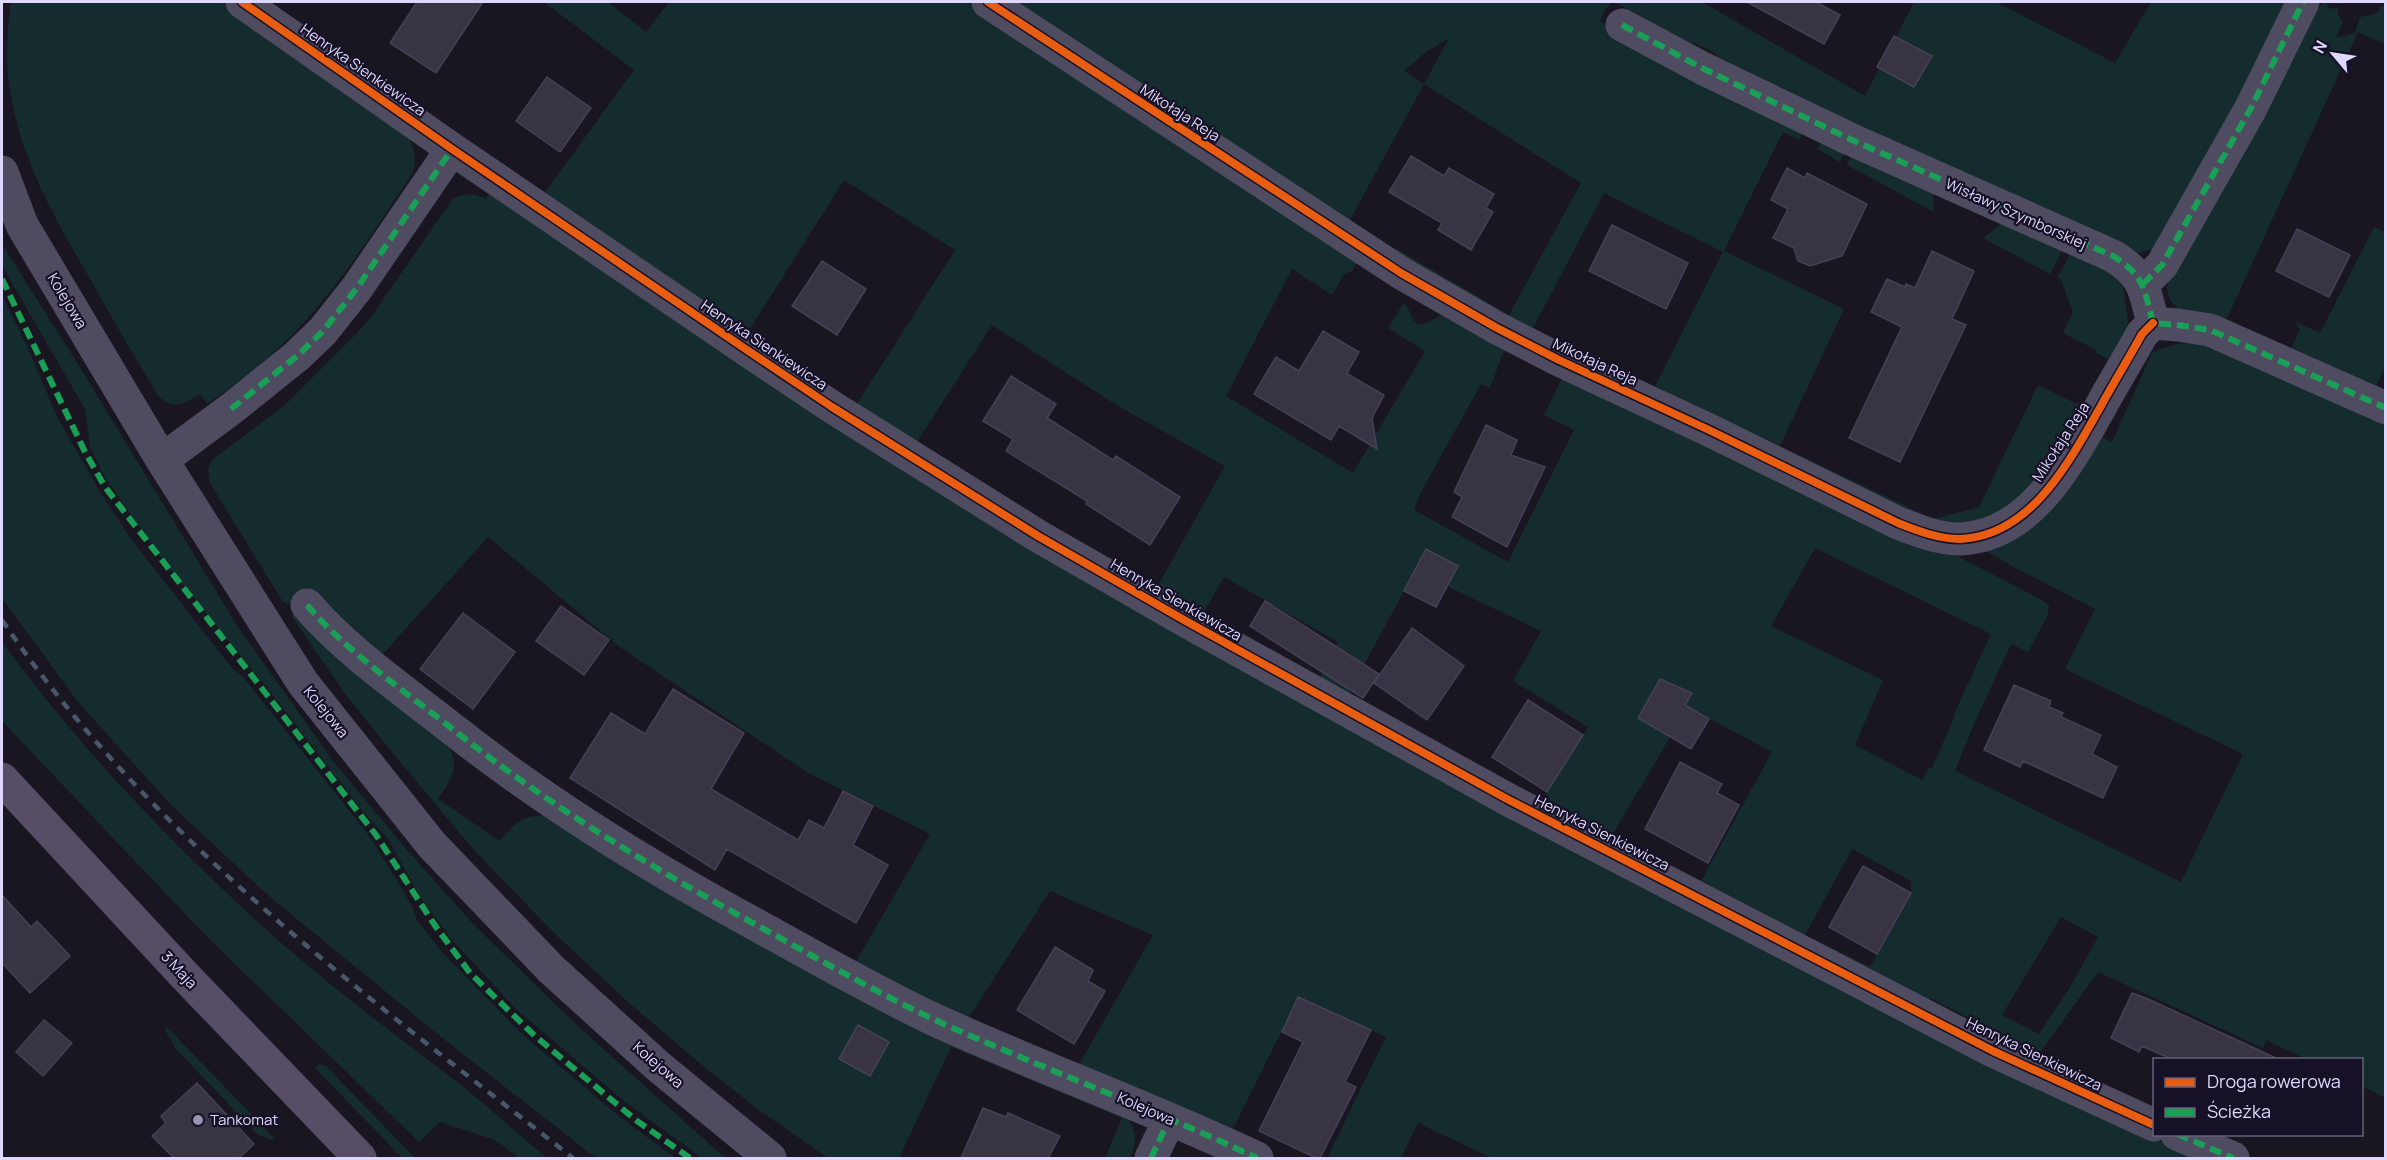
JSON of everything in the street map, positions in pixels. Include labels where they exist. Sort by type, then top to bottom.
[{"type":"main road","name":"3 Maja","points":[[2,779],[186,977],[360,1158]]},
{"type":"street","name":"Henryka Sienkiewicza","points":[[242,2],[452,149],[832,407],[1009,518],[1184,620],[1507,799],[1877,992],[2003,1055],[2153,1125]]},
{"type":"street","name":"Mikołaja Reja","points":[[988,2],[1401,273],[1497,328],[1898,523],[1925,533],[1958,539],[1980,536],[2006,525],[2032,505],[2060,473],[2142,334],[2153,323]]},
{"type":"street","points":[[2142,284],[2162,265],[2251,108],[2303,2]]},
{"type":"street","name":"Wisławy Szymborskiej","points":[[1622,25],[1702,68],[1860,144],[2113,256],[2130,268],[2142,284],[2153,323]]},
{"type":"street","points":[[162,460],[240,403],[297,356],[323,331],[357,288],[452,149]]},
{"type":"street","name":"Kolejowa","points":[[2,172],[22,225],[162,460],[303,683],[432,845],[551,969],[659,1067],[770,1158]]},
{"type":"street","points":[[2153,323],[2210,330],[2385,408]]},
{"type":"street","name":"Kolejowa","points":[[307,605],[367,661],[501,767],[572,816],[639,858],[727,909],[900,1003],[1257,1158]]},
{"type":"street","points":[[1151,1158],[1169,1120]]},
{"type":"street","points":[[2182,1136],[2233,1158]]},
{"type":"green space","points":[[11,2],[221,2],[409,138],[415,156],[412,174],[341,277],[309,317],[282,345],[207,404],[200,394],[183,403],[173,404],[157,394],[51,209],[31,166],[11,97],[7,49]]},
{"type":"green space","points":[[544,2],[608,2],[646,32],[669,2],[967,2],[1359,260],[1352,271],[1344,274],[1332,295],[1292,269],[1226,396],[1353,473],[1425,351],[1388,328],[1405,304],[1418,324],[1426,323],[1441,315],[1504,350],[1490,388],[1481,384],[1421,492],[1414,510],[1508,562],[1574,430],[1544,415],[1564,374],[1951,553],[2049,605],[2048,615],[2028,652],[2011,644],[1955,771],[2181,882],[2243,754],[2065,669],[2095,609],[1986,551],[2097,435],[2112,442],[2152,353],[2172,345],[2207,344],[2385,422],[2385,1098],[2363,1087],[2363,1058],[2304,1058],[2266,1040],[2263,1048],[2098,972],[2039,1054],[1930,998],[1926,1006],[1761,912],[1701,881],[1772,752],[1688,707],[1612,835],[1543,799],[1588,727],[1513,681],[1541,631],[1415,571],[1348,694],[1319,678],[1338,642],[1224,577],[1202,615],[1156,589],[1225,466],[1118,406],[992,325],[917,442],[857,404],[955,250],[844,180],[748,332],[543,195],[634,70]],"holes":[[[1815,548],[1991,634],[1932,768],[1929,767],[1922,780],[1855,745],[1883,680],[1771,626]],[[1852,849],[1911,881],[1911,893],[1870,967],[1805,935]],[[2061,917],[2098,937],[2069,989],[2039,1034],[2002,1015]]]},
{"type":"green space","points":[[1017,2],[1612,2],[1605,9],[1600,21],[1624,39],[1803,129],[1799,140],[1783,132],[1724,251],[1844,309],[1780,446],[1933,519],[1979,507],[2038,385],[2073,402],[2086,405],[2030,488],[1996,514],[1969,523],[1926,521],[1655,386],[1723,252],[1604,193],[1533,328],[1555,339],[1553,341],[1396,252],[1397,249],[1509,315],[1581,183],[1424,84],[1346,227]],"holes":[[[1449,38],[1424,84],[1404,71],[1426,52]]]},
{"type":"green space","points":[[1612,2],[1702,2],[1865,96],[1914,2],[1996,2],[2115,63],[2151,2],[2287,2],[2231,123],[2153,249],[2136,254],[2126,254],[1720,58],[1705,47],[1680,39]]},
{"type":"green space","points":[[2327,2],[2327,7],[2331,9],[2338,7],[2338,15],[2343,22],[2336,38],[2355,33],[2360,17],[2375,14],[2385,4],[2385,44],[2358,32],[2224,325],[2184,312],[2170,300],[2167,291],[2168,280],[2316,10]]},
{"type":"green space","points":[[1826,134],[1933,187],[1934,212],[1847,165],[1852,154],[1846,151],[1840,162],[1817,149]]},
{"type":"green space","points":[[491,190],[730,351],[2077,1104],[2200,1158],[1492,1158],[1418,1123],[1401,1158],[1327,1158],[1386,1037],[1298,998],[1234,1127],[1226,1131],[1077,1068],[1153,935],[1050,891],[966,1022],[854,965],[930,834],[810,774],[621,648],[488,537],[382,655],[310,594],[288,604],[283,602],[210,483],[208,469],[212,460],[285,405],[371,317],[452,200],[469,194],[486,199]]},
{"type":"green space","points":[[2004,221],[2065,245],[2050,274],[1983,238]]},
{"type":"green space","points":[[2374,227],[2385,232],[2385,366],[2374,391],[2289,353],[2300,330],[2294,321],[2320,333]]},
{"type":"green space","points":[[2,244],[236,624],[333,761],[407,850],[474,925],[579,1027],[725,1158],[702,1158],[624,1101],[517,1010],[454,942],[420,897],[388,839],[366,815],[166,564],[105,478],[90,447],[85,409],[2,266]]},
{"type":"green space","points":[[2073,249],[2117,277],[2123,287],[2128,321],[2126,332],[2111,361],[2097,353],[2095,349],[2063,333],[2073,312],[2061,280],[2057,278]]},
{"type":"green space","points":[[2,295],[58,419],[102,495],[131,539],[232,668],[244,678],[367,833],[412,906],[417,920],[443,953],[522,1034],[615,1113],[675,1158],[596,1158],[440,1036],[270,897],[172,806],[78,702],[2,598]]},
{"type":"green space","points":[[302,611],[446,741],[454,764],[451,778],[438,799],[500,841],[519,822],[531,817],[545,816],[1129,1120],[1135,1139],[1130,1158],[1105,1158],[1122,1118],[951,1047],[899,1158],[828,1158],[759,1110],[709,1071],[628,1002],[552,931],[472,848],[343,691],[291,615]]},
{"type":"green space","points":[[2,642],[98,761],[204,871],[322,978],[469,1091],[547,1158],[519,1158],[495,1140],[440,1122],[419,1142],[208,938],[2,721]]},
{"type":"green space","points":[[166,1026],[274,1138],[273,1140],[258,1135],[176,1049],[165,1030]]},
{"type":"green space","points":[[318,1064],[326,1066],[415,1158],[402,1158],[315,1068]]},
{"type":"building","points":[[417,2],[483,2],[436,73],[390,43]]},
{"type":"building","points":[[1747,2],[1816,2],[1840,15],[1824,44]]},
{"type":"building","points":[[1894,36],[1932,56],[1914,87],[1877,67]]},
{"type":"building","points":[[547,77],[591,108],[560,152],[516,121]]},
{"type":"building","points":[[1411,156],[1444,176],[1449,168],[1494,194],[1486,208],[1493,212],[1471,250],[1438,230],[1442,223],[1389,192]]},
{"type":"building","points":[[1787,168],[1805,178],[1807,173],[1867,204],[1842,256],[1810,266],[1798,261],[1794,248],[1773,238],[1788,209],[1771,200]]},
{"type":"building","points":[[1612,225],[1688,263],[1666,309],[1589,271]]},
{"type":"building","points":[[2297,229],[2350,255],[2329,297],[2276,271]]},
{"type":"building","points":[[1932,251],[1974,271],[1952,319],[1966,325],[1900,462],[1849,438],[1902,327],[1871,312],[1887,279],[1905,287],[1906,284],[1915,288]]},
{"type":"building","points":[[822,261],[866,289],[837,335],[792,306]]},
{"type":"building","points":[[1323,331],[1359,352],[1347,373],[1384,395],[1372,418],[1377,449],[1339,426],[1331,440],[1254,394],[1276,357],[1299,371]]},
{"type":"building","points":[[1011,376],[1056,404],[1047,418],[1113,460],[1116,456],[1180,497],[1150,545],[1086,504],[1087,501],[1006,451],[1013,439],[983,421]]},
{"type":"building","points":[[1486,425],[1517,440],[1511,455],[1545,467],[1507,547],[1452,517],[1462,497],[1454,492]]},
{"type":"building","points":[[1426,549],[1458,566],[1436,607],[1404,591]]},
{"type":"building","points":[[1265,601],[1379,674],[1363,698],[1250,626]]},
{"type":"building","points":[[561,606],[609,640],[584,675],[536,641]]},
{"type":"building","points":[[463,613],[515,652],[473,709],[420,669]]},
{"type":"building","points":[[1412,628],[1464,666],[1427,720],[1374,683]]},
{"type":"building","points":[[1660,679],[1692,693],[1685,705],[1709,719],[1691,749],[1638,718]]},
{"type":"building","points":[[2014,685],[2051,701],[2049,707],[2063,713],[2061,717],[2101,735],[2092,754],[2117,767],[2103,798],[2023,761],[2020,767],[1984,750]]},
{"type":"building","points":[[673,689],[744,733],[711,789],[798,840],[809,820],[824,828],[843,791],[873,806],[853,845],[888,865],[856,923],[727,849],[715,870],[570,778],[611,713],[645,734]]},
{"type":"building","points":[[1528,700],[1583,735],[1547,792],[1492,757]]},
{"type":"building","points":[[1680,762],[1722,784],[1717,793],[1739,805],[1708,863],[1645,829]]},
{"type":"building","points":[[1863,866],[1911,893],[1877,954],[1829,927]]},
{"type":"building","points":[[2,895],[31,927],[37,921],[70,956],[30,993],[2,963]]},
{"type":"building","points":[[1055,947],[1093,970],[1088,981],[1105,991],[1074,1044],[1017,1010]]},
{"type":"building","points":[[2132,993],[2276,1058],[2169,1058],[2142,1046],[2139,1052],[2111,1038]]},
{"type":"building","points":[[1298,997],[1371,1030],[1345,1082],[1356,1087],[1320,1158],[1259,1131],[1303,1042],[1282,1032]]},
{"type":"building","points":[[44,1020],[72,1043],[43,1076],[16,1052]]},
{"type":"building","points":[[858,1025],[889,1042],[870,1076],[839,1059]]},
{"type":"building","name":"Tankomat","points":[[197,1083],[254,1144],[239,1158],[174,1158],[152,1136],[166,1123],[161,1116]]},
{"type":"building","points":[[983,1108],[1006,1117],[1008,1113],[1060,1136],[1048,1158],[961,1158]]},
{"type":"railway","points":[[2,620],[61,699],[125,774],[194,844],[266,911],[341,975],[573,1158]]},
{"type":"marked path","points":[[2143,284],[2162,265],[2251,108],[2303,2]]},
{"type":"marked path","points":[[1622,25],[1702,68],[1850,139],[2113,256],[2124,263],[2142,284],[2153,323],[2210,330],[2386,408]]},
{"type":"marked path","points":[[231,409],[297,356],[323,331],[357,288],[452,149]]},
{"type":"marked path","points":[[2,279],[85,452],[105,487],[376,835],[436,927],[470,973],[535,1036],[637,1121],[690,1158]]},
{"type":"marked path","points":[[307,605],[359,656],[493,760],[610,840],[691,888],[894,1000],[935,1020],[1257,1158]]},
{"type":"marked path","points":[[1151,1158],[1169,1120]]},
{"type":"marked path","points":[[2182,1136],[2233,1158]]},
{"type":"cycle path","points":[[242,2],[452,149],[747,350],[832,407],[1038,536],[1184,620],[1507,799],[1993,1051],[2153,1125]]},
{"type":"cycle path","points":[[988,2],[1401,273],[1497,328],[1898,523],[1929,534],[1960,539],[1985,535],[2008,525],[2028,510],[2062,471],[2142,334],[2153,323]]},
{"type":"place","name":"Tankomat","points":[[198,1120]]}]
